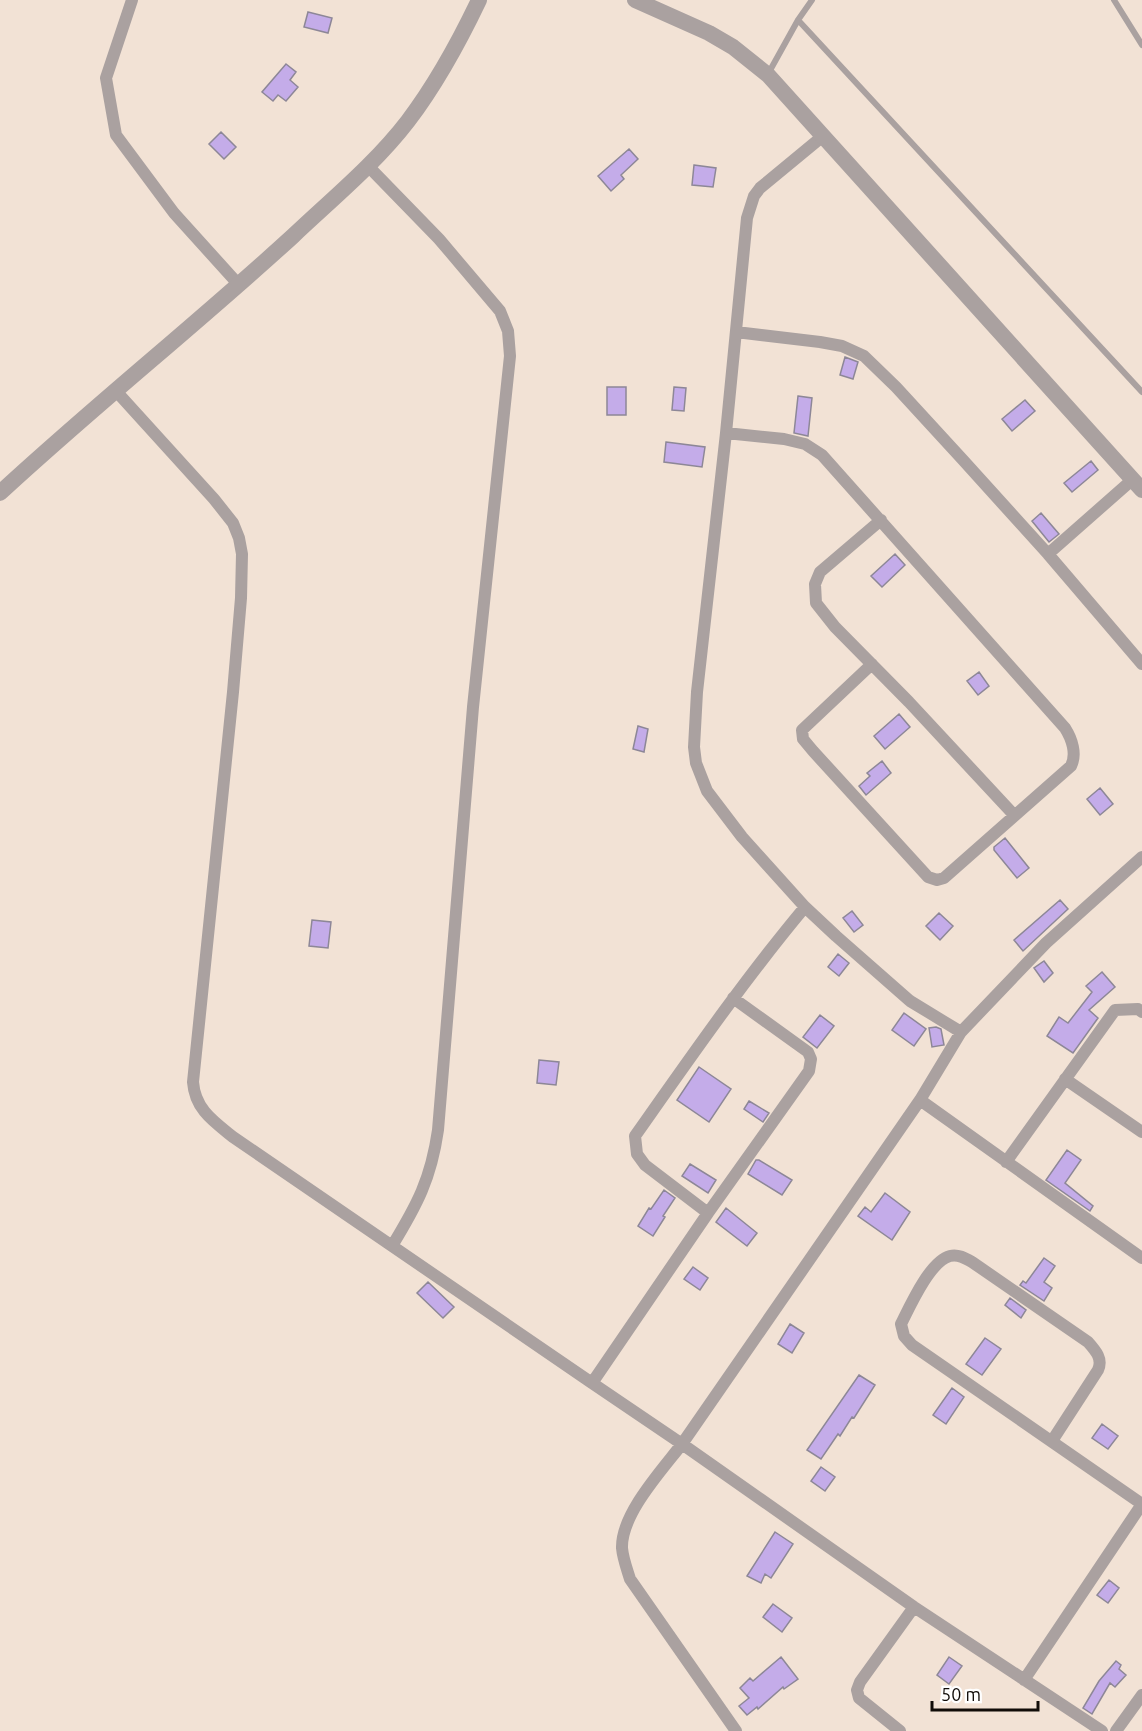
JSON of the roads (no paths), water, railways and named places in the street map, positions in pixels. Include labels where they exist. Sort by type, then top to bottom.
[{"type":"street","points":[[132,0],[106,78],[116,135],[174,213],[239,285]]},
{"type":"street","points":[[0,493],[47,449],[239,285],[368,166],[408,122],[434,83],[479,0]]},
{"type":"street","points":[[635,0],[710,33],[733,47],[768,75],[1137,485],[1048,554]]},
{"type":"street","points":[[824,136],[760,189],[750,206],[745,231],[726,433],[697,692],[694,747],[696,763],[707,791],[742,837],[806,907],[910,1001],[961,1032]]},
{"type":"street","points":[[368,166],[439,239],[500,311],[508,332],[510,356],[473,707],[438,1131],[425,1188],[392,1246]]},
{"type":"street","points":[[736,332],[842,346],[864,356],[896,387],[1048,554],[1142,664]]},
{"type":"street","points":[[116,391],[233,523],[242,554],[241,598],[233,692],[193,1082],[194,1092],[202,1110],[233,1137],[682,1444],[914,1607],[1102,1731]]},
{"type":"street","points":[[726,433],[784,439],[805,444],[822,455],[1065,728],[1070,737],[1074,752],[1071,766],[944,878],[937,880],[928,878],[809,747],[802,736],[802,730],[872,664]]},
{"type":"street","points":[[881,520],[820,572],[814,591],[816,603],[821,612],[1014,814]]},
{"type":"street","points":[[736,1731],[630,1579],[624,1559],[623,1539],[634,1509],[682,1444],[920,1100],[961,1032],[1046,943],[1142,857]]},
{"type":"street","points":[[708,1213],[645,1165],[637,1154],[635,1136],[733,998],[806,907]]},
{"type":"street","points":[[592,1383],[811,1066],[808,1052],[733,998]]},
{"type":"street","points":[[1006,1162],[1115,1010],[1138,1009],[1142,1012]]},
{"type":"street","points":[[1065,1079],[1142,1132]]},
{"type":"street","points":[[920,1100],[1142,1258]]},
{"type":"street","points":[[1024,1680],[1142,1504],[912,1345],[904,1336],[900,1324],[940,1260],[954,1255],[972,1262],[1095,1349],[1100,1362],[1098,1370],[1052,1441]]},
{"type":"street","points":[[900,1731],[859,1698],[858,1689],[860,1682],[914,1607]]},
{"type":"street","points":[[1116,1731],[1142,1695]]},
{"type":"lane","points":[[768,75],[798,20],[812,0]]},
{"type":"lane","points":[[1114,0],[1142,45]]},
{"type":"lane","points":[[798,20],[1142,392]]}]
